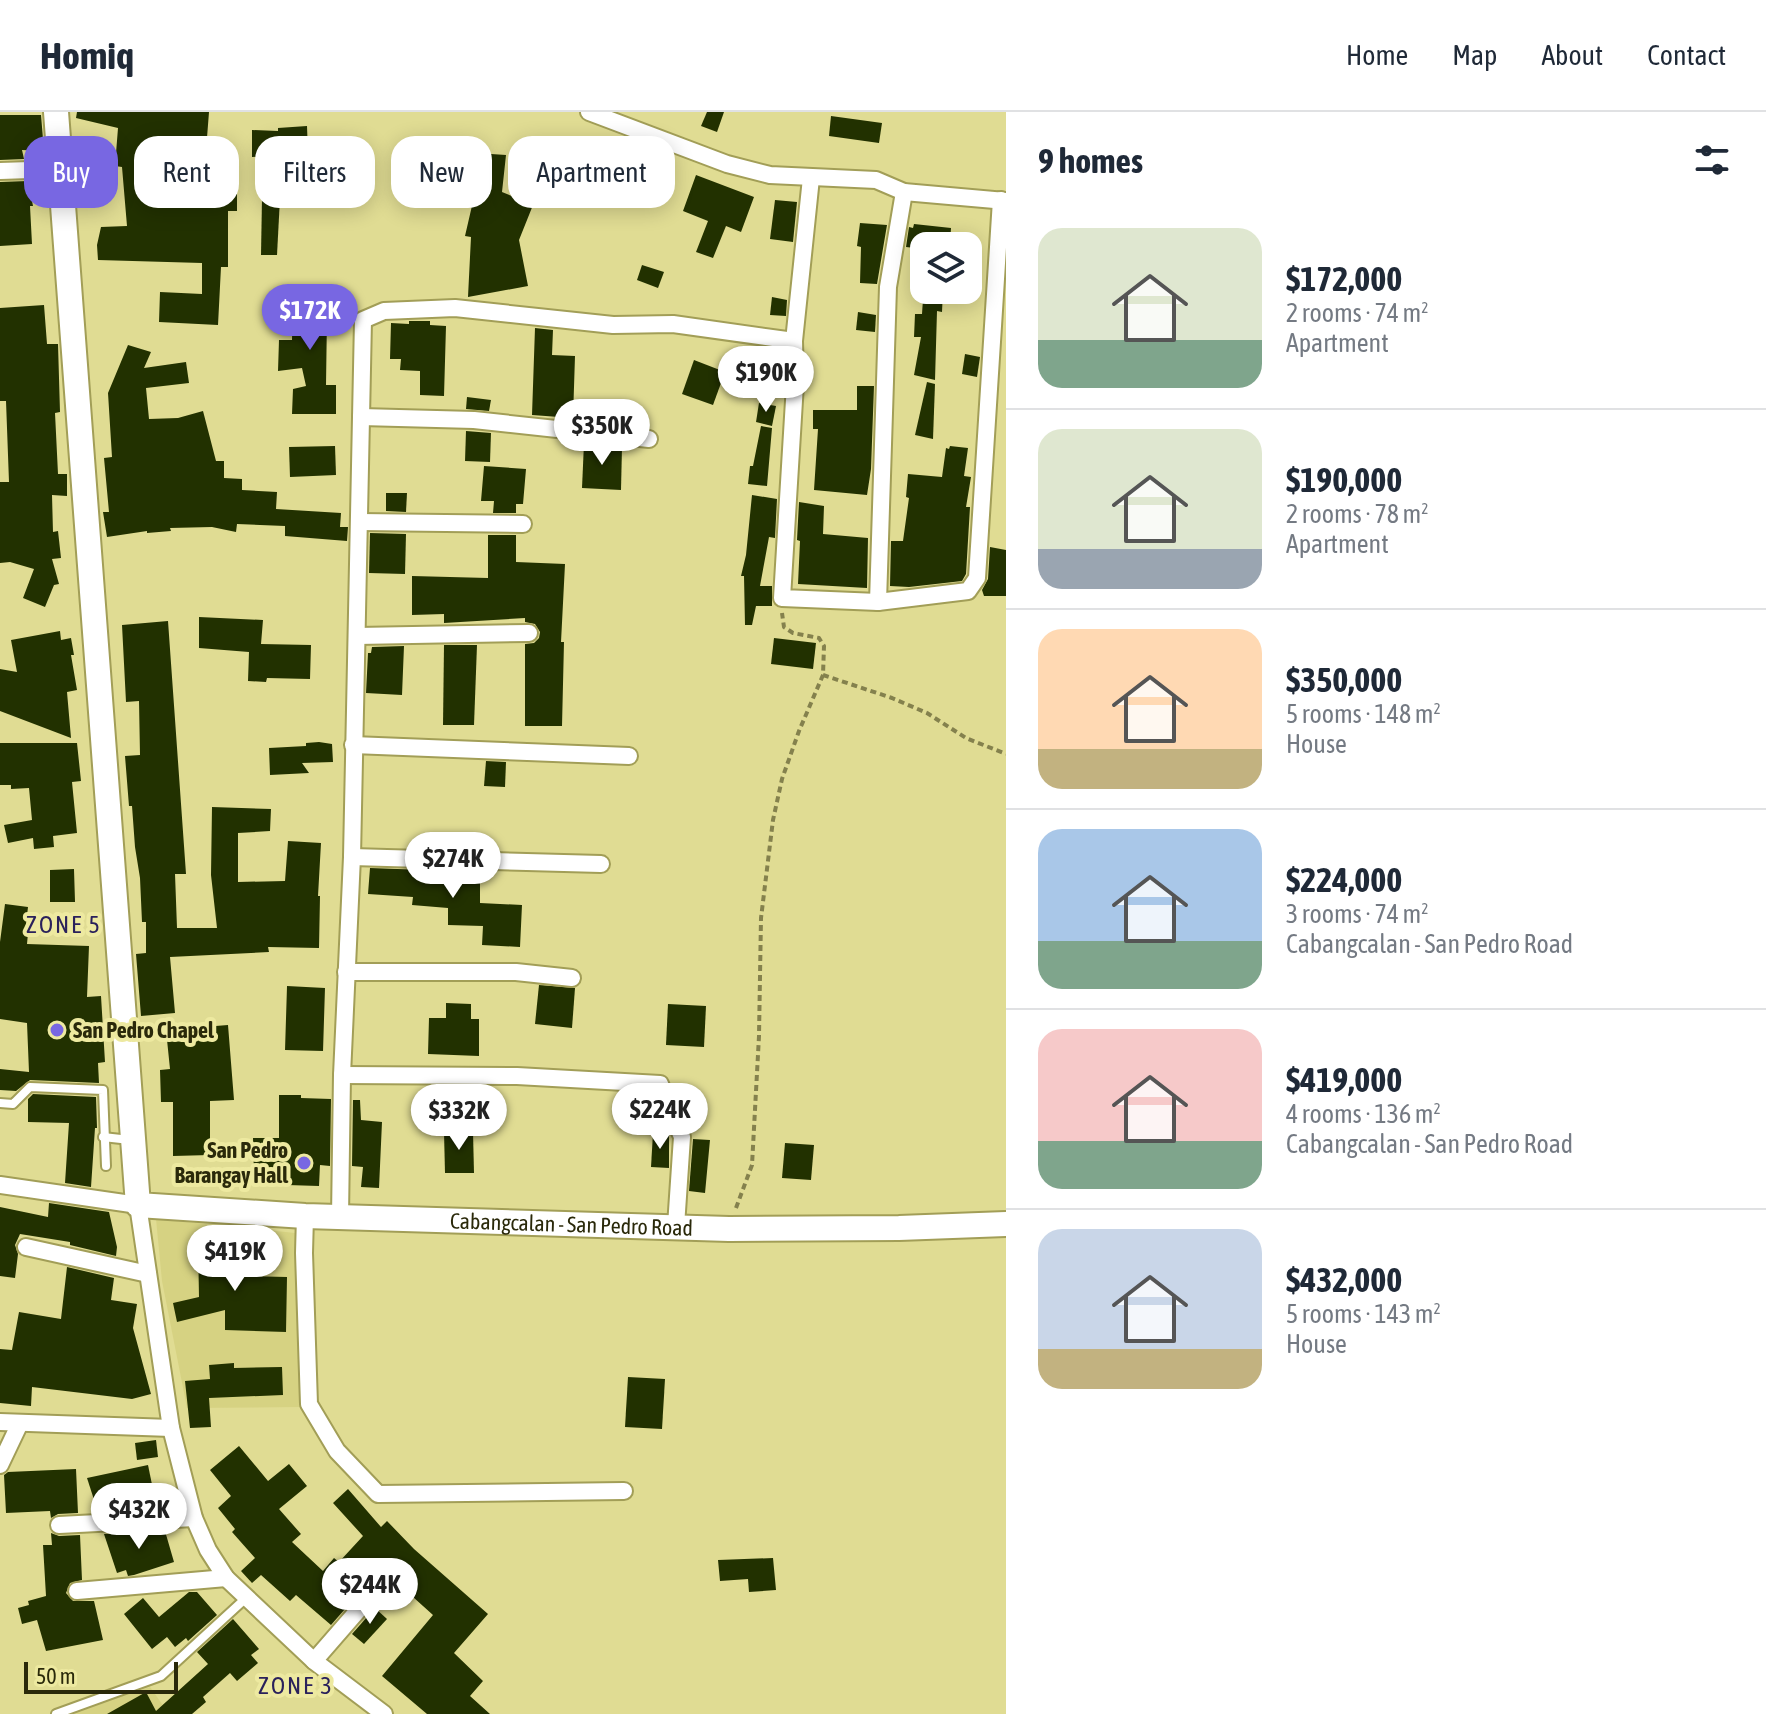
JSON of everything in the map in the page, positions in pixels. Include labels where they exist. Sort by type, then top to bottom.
[{"type":"street","points":[[56,112],[58,136]]},
{"type":"street","points":[[589,112],[727,164],[770,175],[876,180],[904,192],[1004,200],[977,578],[968,591],[878,602],[782,598],[795,384],[794,341],[811,178]]},
{"type":"street","points":[[0,171],[24,170]]},
{"type":"street","points":[[878,602],[888,287],[904,192]]},
{"type":"street","points":[[63,208],[138,1205],[171,1428],[194,1518],[208,1550],[226,1578],[314,1661],[384,1714]]},
{"type":"street","points":[[340,1217],[342,1075],[352,857],[363,320],[384,311],[455,308],[613,325],[673,324],[794,341]]},
{"type":"street","points":[[361,417],[474,420],[649,439]]},
{"type":"street","points":[[359,522],[523,524]]},
{"type":"street","points":[[357,636],[529,633]]},
{"type":"street","points":[[353,745],[629,756]]},
{"type":"street","points":[[352,857],[601,864]]},
{"type":"street","points":[[346,972],[516,972],[572,978]]},
{"type":"street","points":[[342,1075],[517,1076],[660,1084],[682,1137],[676,1226]]},
{"type":"street","points":[[0,1185],[138,1205]]},
{"type":"street","name":"Cabangcalan - San Pedro Road","points":[[138,1205],[305,1216],[729,1229],[1006,1224]]},
{"type":"street","points":[[305,1216],[309,1404],[337,1451],[378,1494],[624,1491]]},
{"type":"street","points":[[26,1247],[148,1274]]},
{"type":"street","points":[[0,1422],[171,1428]]},
{"type":"street","points":[[0,1465],[20,1423]]},
{"type":"street","points":[[59,1525],[194,1518]]},
{"type":"street","points":[[77,1591],[226,1578]]},
{"type":"street","points":[[314,1661],[374,1592]]},
{"type":"lane","points":[[0,1103],[13,1104],[30,1087],[103,1090],[106,1166]]},
{"type":"lane","points":[[103,1137],[133,1140]]},
{"type":"lane","points":[[56,1714],[161,1676],[246,1598]]},
{"type":"path","points":[[729,1229],[752,1165],[761,918],[773,820],[782,779],[823,675],[824,646],[819,638],[793,633],[784,627],[782,598]]},
{"type":"path","points":[[823,675],[927,713],[966,738],[1006,754]]},
{"type":"shaded area","points":[[156,1219],[295,1233],[301,1407],[187,1408],[162,1281]]},
{"type":"shaded area","points":[[150,1687],[169,1714],[67,1714]]},
{"type":"building","points":[[77,112],[209,112],[207,136],[134,136],[134,208],[237,208],[237,211],[228,211],[228,267],[221,267],[218,325],[159,322],[160,292],[202,294],[202,263],[98,260],[101,227],[127,226],[122,167],[118,166],[118,128],[76,118]]},
{"type":"building","points":[[707,112],[724,112],[717,132],[701,126]]},
{"type":"building","points":[[0,115],[41,115],[43,136],[24,136],[24,159],[0,160]]},
{"type":"building","points":[[831,116],[882,123],[879,143],[829,136]]},
{"type":"building","points":[[307,126],[307,136],[255,136],[255,157],[252,157],[252,130],[278,131],[278,128]]},
{"type":"building","points":[[492,154],[506,155],[502,192],[508,195],[508,208],[532,208],[519,240],[528,286],[468,297],[471,237],[465,236],[471,208],[492,208]]},
{"type":"building","points":[[696,175],[754,197],[741,232],[726,226],[713,258],[696,252],[708,221],[683,211]]},
{"type":"building","points":[[24,181],[24,208],[30,208],[32,244],[0,246],[0,182]]},
{"type":"building","points":[[775,200],[797,202],[793,242],[770,239]]},
{"type":"building","points":[[262,208],[279,208],[277,255],[261,255]]},
{"type":"building","points":[[860,223],[887,225],[877,284],[860,283],[861,247],[857,246]]},
{"type":"building","points":[[914,224],[951,228],[951,232],[910,232],[910,247],[906,247],[909,227],[913,228]]},
{"type":"building","points":[[642,265],[664,272],[658,288],[637,280]]},
{"type":"building","points":[[293,290],[333,291],[333,316],[327,316],[326,385],[336,385],[336,414],[292,414],[293,389],[306,386],[302,368],[278,371],[279,340],[292,340]]},
{"type":"building","points":[[772,297],[787,300],[786,316],[770,315]]},
{"type":"building","points":[[923,304],[942,304],[942,312],[937,311],[935,380],[914,375],[921,337],[914,337],[915,314],[922,314]]},
{"type":"building","points":[[44,305],[47,344],[58,344],[60,412],[55,413],[58,474],[67,474],[67,496],[52,495],[53,532],[58,531],[61,558],[52,559],[59,584],[54,585],[45,607],[23,598],[34,569],[10,562],[0,563],[0,482],[9,482],[6,401],[0,401],[0,308]]},
{"type":"building","points":[[858,312],[876,315],[875,332],[856,330]]},
{"type":"building","points":[[409,321],[430,321],[430,325],[446,326],[444,396],[420,395],[420,371],[400,370],[401,359],[390,359],[391,323],[409,324]]},
{"type":"building","points":[[535,328],[553,330],[552,355],[575,356],[573,418],[532,415]]},
{"type":"building","points":[[128,345],[151,352],[144,368],[186,362],[189,383],[146,388],[149,419],[178,418],[203,411],[216,461],[224,461],[224,478],[242,479],[242,490],[277,492],[276,509],[341,513],[340,527],[348,527],[347,541],[285,536],[285,526],[237,524],[236,532],[212,527],[170,528],[171,531],[107,537],[103,512],[109,512],[104,458],[112,457],[108,393]]},
{"type":"building","points":[[965,354],[980,357],[977,377],[962,374]]},
{"type":"building","points":[[694,360],[725,372],[713,405],[682,394]]},
{"type":"building","points":[[927,382],[935,384],[933,439],[915,435]]},
{"type":"building","points":[[857,386],[874,386],[867,495],[814,490],[818,429],[813,429],[813,410],[857,410]]},
{"type":"building","points":[[467,397],[491,400],[489,411],[466,409]]},
{"type":"building","points":[[759,403],[776,406],[772,426],[756,422]]},
{"type":"building","points":[[761,426],[772,428],[767,486],[748,484]]},
{"type":"building","points":[[466,431],[491,433],[490,462],[465,461]]},
{"type":"building","points":[[584,443],[622,447],[621,490],[582,488]]},
{"type":"building","points":[[335,446],[336,475],[290,477],[289,447]]},
{"type":"building","points":[[946,448],[968,448],[964,476],[971,477],[966,507],[970,507],[966,574],[962,581],[890,586],[891,541],[903,541],[909,498],[906,497],[908,474],[942,477]]},
{"type":"building","points":[[484,466],[526,469],[523,504],[516,504],[516,513],[493,513],[494,501],[481,501]]},
{"type":"building","points":[[386,493],[407,493],[406,512],[386,511]]},
{"type":"building","points":[[752,495],[777,499],[775,538],[769,537],[760,586],[772,586],[772,606],[756,606],[752,625],[745,625],[744,576],[741,576]]},
{"type":"building","points":[[799,502],[824,506],[823,534],[868,538],[867,588],[798,584]]},
{"type":"building","points":[[370,533],[406,534],[405,574],[369,573]]},
{"type":"building","points":[[488,535],[516,535],[516,562],[565,564],[561,642],[564,642],[562,726],[525,726],[525,644],[534,643],[539,638],[540,632],[535,624],[525,622],[525,618],[444,623],[444,614],[412,615],[412,576],[488,578]]},
{"type":"building","points":[[990,547],[1006,550],[1006,596],[984,596],[982,590],[988,579]]},
{"type":"building","points":[[199,617],[263,620],[261,644],[311,645],[310,679],[248,681],[249,652],[199,648]]},
{"type":"building","points":[[168,621],[186,874],[175,874],[177,928],[217,928],[211,875],[212,807],[271,809],[270,831],[238,833],[238,882],[285,881],[288,841],[321,843],[319,948],[268,947],[269,952],[170,957],[175,1013],[141,1016],[136,954],[146,953],[146,922],[142,922],[140,878],[125,756],[140,755],[139,701],[126,702],[122,625]]},
{"type":"building","points":[[60,631],[61,640],[71,638],[74,655],[71,655],[77,690],[67,692],[71,738],[0,711],[0,669],[17,672],[11,640]]},
{"type":"building","points":[[774,638],[816,643],[813,669],[771,664]]},
{"type":"building","points":[[444,645],[477,645],[474,725],[443,725]]},
{"type":"building","points":[[404,646],[402,695],[366,693],[368,653],[371,653],[372,647]]},
{"type":"building","points":[[0,743],[77,743],[81,781],[72,782],[77,833],[53,836],[54,847],[34,849],[33,838],[8,843],[4,825],[32,820],[29,788],[11,789],[11,785],[0,785]]},
{"type":"building","points":[[306,743],[332,744],[333,762],[302,763],[309,773],[270,775],[269,748],[306,746]]},
{"type":"building","points":[[486,761],[506,762],[505,787],[484,786]]},
{"type":"building","points":[[370,868],[480,872],[480,903],[522,905],[520,947],[482,945],[483,926],[448,925],[448,908],[412,905],[413,897],[368,894]]},
{"type":"building","points":[[74,869],[75,902],[50,902],[50,870]]},
{"type":"building","points":[[5,904],[28,907],[27,944],[89,946],[87,997],[101,996],[105,1062],[98,1063],[99,1083],[30,1080],[16,1091],[0,1090],[0,1069],[29,1072],[27,1023],[0,1019],[0,942]]},
{"type":"building","points":[[539,985],[575,988],[572,1028],[535,1024]]},
{"type":"building","points":[[287,986],[325,988],[323,1051],[285,1050]]},
{"type":"building","points":[[446,1003],[471,1004],[471,1019],[479,1019],[479,1056],[428,1054],[429,1018],[446,1018]]},
{"type":"building","points":[[668,1004],[706,1006],[704,1047],[666,1045]]},
{"type":"building","points":[[228,1025],[234,1100],[210,1101],[210,1155],[173,1156],[173,1102],[161,1102],[160,1070],[170,1069],[166,1030]]},
{"type":"building","points":[[33,1094],[96,1097],[97,1128],[91,1187],[65,1183],[69,1123],[28,1122],[28,1099]]},
{"type":"building","points":[[279,1095],[331,1099],[330,1166],[320,1165],[319,1186],[287,1185],[288,1178],[254,1178],[253,1138],[279,1138]]},
{"type":"building","points":[[353,1100],[360,1100],[361,1120],[382,1122],[379,1188],[361,1187],[363,1167],[352,1166]]},
{"type":"building","points":[[444,1132],[473,1132],[474,1173],[445,1173]]},
{"type":"building","points":[[653,1133],[669,1134],[669,1168],[651,1167]]},
{"type":"building","points":[[693,1139],[710,1140],[705,1193],[689,1191]]},
{"type":"building","points":[[785,1143],[814,1145],[811,1180],[782,1178]]},
{"type":"building","points":[[49,1203],[109,1212],[117,1247],[116,1256],[70,1245],[70,1242],[20,1234],[15,1245],[18,1254],[15,1278],[0,1276],[0,1207],[48,1217]]},
{"type":"building","points":[[235,1241],[236,1276],[287,1277],[286,1332],[225,1330],[225,1310],[177,1322],[173,1303],[199,1297],[198,1242]]},
{"type":"building","points":[[67,1267],[114,1278],[111,1300],[137,1304],[133,1328],[151,1394],[132,1399],[32,1387],[31,1406],[0,1403],[0,1349],[12,1350],[19,1312],[61,1319]]},
{"type":"building","points":[[234,1363],[234,1368],[282,1367],[283,1395],[209,1398],[211,1427],[190,1428],[185,1381],[210,1379],[209,1365]]},
{"type":"building","points":[[628,1377],[665,1379],[662,1429],[625,1427]]},
{"type":"building","points":[[156,1440],[158,1457],[137,1460],[135,1443]]},
{"type":"building","points":[[239,1446],[268,1481],[289,1464],[307,1486],[279,1509],[301,1534],[292,1542],[323,1571],[334,1558],[339,1562],[363,1536],[333,1503],[348,1489],[381,1527],[387,1521],[488,1614],[454,1653],[483,1681],[470,1696],[490,1714],[427,1714],[382,1676],[433,1615],[383,1570],[331,1625],[296,1595],[290,1601],[261,1575],[252,1583],[241,1571],[255,1558],[232,1532],[235,1529],[218,1508],[231,1496],[210,1470]]},
{"type":"building","points":[[148,1465],[157,1509],[98,1512],[87,1478]]},
{"type":"building","points":[[76,1469],[78,1513],[58,1514],[51,1518],[50,1511],[6,1513],[4,1475],[8,1472]]},
{"type":"building","points":[[165,1531],[174,1562],[134,1575],[128,1576],[126,1570],[117,1573],[104,1534]]},
{"type":"building","points":[[51,1533],[59,1536],[80,1535],[82,1580],[70,1583],[66,1593],[73,1601],[94,1601],[103,1640],[46,1651],[37,1620],[22,1624],[18,1608],[29,1605],[28,1601],[46,1596],[43,1545],[52,1545]]},
{"type":"building","points":[[773,1558],[776,1590],[749,1592],[748,1579],[720,1581],[718,1560]]},
{"type":"building","points":[[189,1592],[197,1592],[217,1615],[188,1641],[186,1638],[175,1647],[167,1637],[152,1649],[124,1614],[143,1598],[159,1617]]},
{"type":"building","points":[[375,1608],[387,1619],[364,1644],[352,1634]]},
{"type":"building","points":[[233,1619],[259,1649],[251,1655],[258,1663],[237,1681],[230,1673],[203,1697],[206,1702],[192,1714],[107,1714],[146,1692],[156,1711],[208,1664],[197,1652]]},
{"type":"place","name":"San Pedro Chapel","points":[[57,1030]]},
{"type":"place","name":"San Pedro Barangay Hall","points":[[304,1163]]},
{"type":"district","name":"ZONE 5","points":[[64,924]]},
{"type":"district","name":"ZONE 3","points":[[296,1685]]}]
